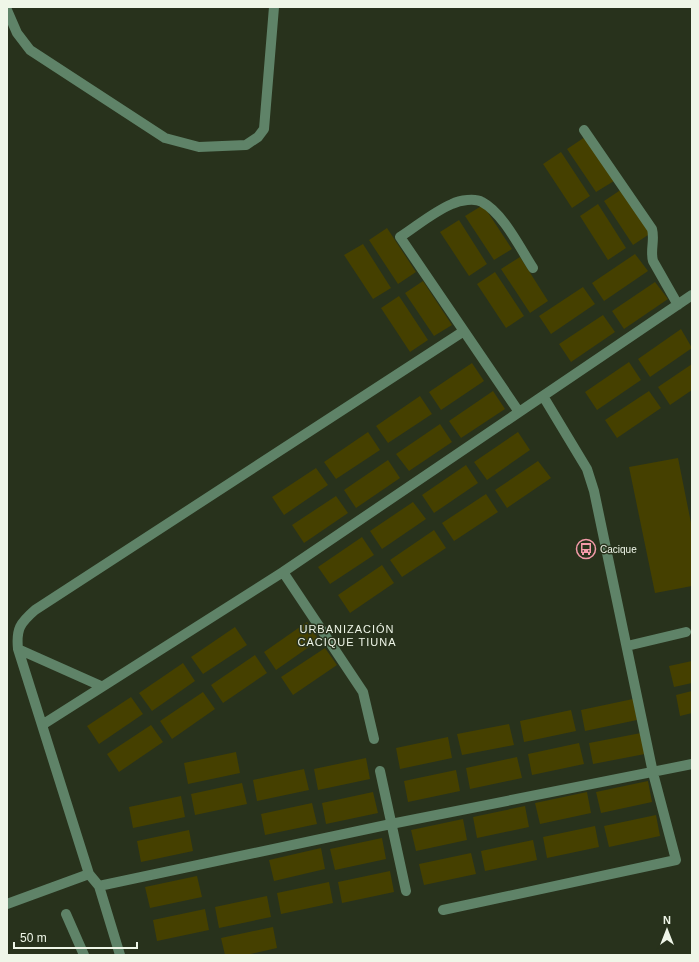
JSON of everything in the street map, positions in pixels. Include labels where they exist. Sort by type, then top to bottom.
[{"type":"street","points":[[7,10],[17,33],[30,50],[164,138],[199,147],[246,145],[258,137],[264,129],[274,7]]},
{"type":"street","points":[[584,130],[652,229],[654,237],[651,255],[653,261],[678,305]]},
{"type":"street","points":[[519,412],[400,238],[437,212],[454,203],[468,200],[482,201],[503,222],[533,268]]},
{"type":"street","points":[[42,725],[101,686],[283,572],[692,295]]},
{"type":"street","points":[[120,955],[99,886],[90,874],[18,649],[17,638],[22,621],[35,610],[464,331]]},
{"type":"street","points":[[443,910],[676,860],[653,773],[594,491],[587,469],[543,396]]},
{"type":"street","points":[[283,572],[363,692],[374,739]]},
{"type":"street","points":[[627,646],[686,632]]},
{"type":"street","points":[[18,649],[101,686]]},
{"type":"street","points":[[99,886],[391,824],[653,773],[692,764]]},
{"type":"street","points":[[380,771],[406,891]]},
{"type":"street","points":[[7,904],[90,874]]},
{"type":"street","points":[[66,914],[84,955]]},
{"type":"building","points":[[585,137],[614,181],[596,192],[567,149]]},
{"type":"building","points":[[561,152],[590,196],[572,208],[543,164]]},
{"type":"building","points":[[622,189],[651,233],[633,245],[604,201]]},
{"type":"building","points":[[598,204],[626,248],[608,260],[580,216]]},
{"type":"building","points":[[483,205],[512,249],[494,260],[465,216]]},
{"type":"building","points":[[459,220],[487,264],[469,276],[440,232]]},
{"type":"building","points":[[387,228],[416,272],[398,284],[369,240]]},
{"type":"building","points":[[363,244],[391,288],[373,299],[344,255]]},
{"type":"building","points":[[635,254],[648,271],[604,301],[592,283]]},
{"type":"building","points":[[520,257],[548,301],[530,313],[501,269]]},
{"type":"building","points":[[495,272],[524,316],[506,328],[477,284]]},
{"type":"building","points":[[423,281],[452,325],[434,336],[405,293]]},
{"type":"building","points":[[655,282],[668,299],[624,329],[612,311]]},
{"type":"building","points":[[583,287],[595,304],[551,334],[539,316]]},
{"type":"building","points":[[399,296],[428,340],[410,352],[381,308]]},
{"type":"building","points":[[603,315],[615,332],[571,362],[559,344]]},
{"type":"building","points":[[681,329],[692,348],[650,377],[638,359]]},
{"type":"building","points":[[629,362],[641,380],[597,410],[585,392]]},
{"type":"building","points":[[472,363],[484,381],[441,410],[429,392]]},
{"type":"building","points":[[692,364],[692,390],[670,405],[658,387]]},
{"type":"building","points":[[493,391],[505,409],[461,438],[449,421]]},
{"type":"building","points":[[649,391],[661,408],[617,438],[605,420]]},
{"type":"building","points":[[420,396],[432,414],[388,443],[376,426]]},
{"type":"building","points":[[440,424],[452,442],[409,471],[396,454]]},
{"type":"building","points":[[368,432],[380,450],[336,479],[324,462]]},
{"type":"building","points":[[518,432],[530,450],[487,480],[474,462]]},
{"type":"building","points":[[678,458],[692,528],[692,586],[655,593],[629,467]]},
{"type":"building","points":[[388,460],[400,478],[356,508],[344,490]]},
{"type":"building","points":[[538,461],[551,478],[507,508],[495,490]]},
{"type":"building","points":[[466,465],[478,483],[434,513],[422,495]]},
{"type":"building","points":[[316,468],[328,485],[284,515],[272,497]]},
{"type":"building","points":[[486,494],[498,512],[454,541],[442,523]]},
{"type":"building","points":[[336,496],[348,513],[304,543],[292,525]]},
{"type":"building","points":[[413,502],[426,519],[382,549],[370,531]]},
{"type":"building","points":[[434,530],[446,548],[402,577],[390,560]]},
{"type":"building","points":[[362,537],[374,555],[330,584],[318,567]]},
{"type":"building","points":[[382,565],[394,583],[350,613],[338,595]]},
{"type":"building","points":[[307,622],[319,640],[276,670],[264,652]]},
{"type":"building","points":[[235,627],[247,645],[203,674],[191,657]]},
{"type":"building","points":[[325,648],[337,665],[293,695],[281,677]]},
{"type":"building","points":[[255,655],[267,673],[223,703],[211,685]]},
{"type":"building","points":[[692,661],[692,683],[674,687],[669,666]]},
{"type":"building","points":[[183,663],[195,681],[152,711],[139,693]]},
{"type":"building","points":[[692,691],[692,713],[680,716],[676,695]]},
{"type":"building","points":[[203,692],[215,709],[172,739],[160,721]]},
{"type":"building","points":[[131,697],[143,714],[99,744],[87,726]]},
{"type":"building","points":[[633,699],[637,720],[585,731],[581,710]]},
{"type":"building","points":[[571,710],[576,731],[524,742],[520,721]]},
{"type":"building","points":[[509,724],[514,745],[462,755],[457,734]]},
{"type":"building","points":[[151,725],[163,742],[119,772],[107,754]]},
{"type":"building","points":[[641,733],[645,754],[593,764],[589,743]]},
{"type":"building","points":[[448,737],[452,758],[400,769],[396,748]]},
{"type":"building","points":[[579,743],[584,764],[532,775],[528,754]]},
{"type":"building","points":[[236,752],[240,773],[188,784],[184,763]]},
{"type":"building","points":[[517,757],[522,778],[470,789],[466,768]]},
{"type":"building","points":[[366,758],[370,779],[318,790],[314,769]]},
{"type":"building","points":[[304,769],[309,790],[257,801],[253,780]]},
{"type":"building","points":[[456,770],[460,791],[408,802],[404,781]]},
{"type":"building","points":[[648,781],[652,802],[601,813],[596,792]]},
{"type":"building","points":[[242,783],[247,804],[195,815],[191,794]]},
{"type":"building","points":[[373,792],[378,813],[326,824],[322,803]]},
{"type":"building","points":[[587,792],[591,813],[540,824],[535,803]]},
{"type":"building","points":[[181,796],[185,817],[133,828],[129,807]]},
{"type":"building","points":[[312,803],[317,824],[265,835],[261,814]]},
{"type":"building","points":[[525,806],[529,827],[477,838],[473,817]]},
{"type":"building","points":[[656,815],[660,836],[609,847],[604,826]]},
{"type":"building","points":[[463,819],[467,840],[416,851],[411,830]]},
{"type":"building","points":[[595,826],[599,847],[547,858],[543,837]]},
{"type":"building","points":[[189,830],[193,851],[141,862],[137,841]]},
{"type":"building","points":[[382,838],[386,859],[335,870],[330,849]]},
{"type":"building","points":[[533,840],[537,860],[485,871],[481,851]]},
{"type":"building","points":[[321,848],[325,869],[274,881],[269,860]]},
{"type":"building","points":[[471,853],[476,874],[424,885],[419,864]]},
{"type":"building","points":[[390,871],[394,892],[342,903],[338,882]]},
{"type":"building","points":[[197,876],[202,897],[150,908],[145,887]]},
{"type":"building","points":[[329,882],[333,903],[281,914],[277,893]]},
{"type":"building","points":[[267,896],[271,917],[219,928],[215,907]]},
{"type":"building","points":[[205,909],[209,930],[157,941],[153,920]]},
{"type":"building","points":[[273,927],[277,948],[246,955],[225,955],[221,938]]},
{"type":"place","name":"Cacique","points":[[586,549]]},
{"type":"district","name":"URBANIZACIÓN CACIQUE TIUNA","points":[[347,635]]}]
